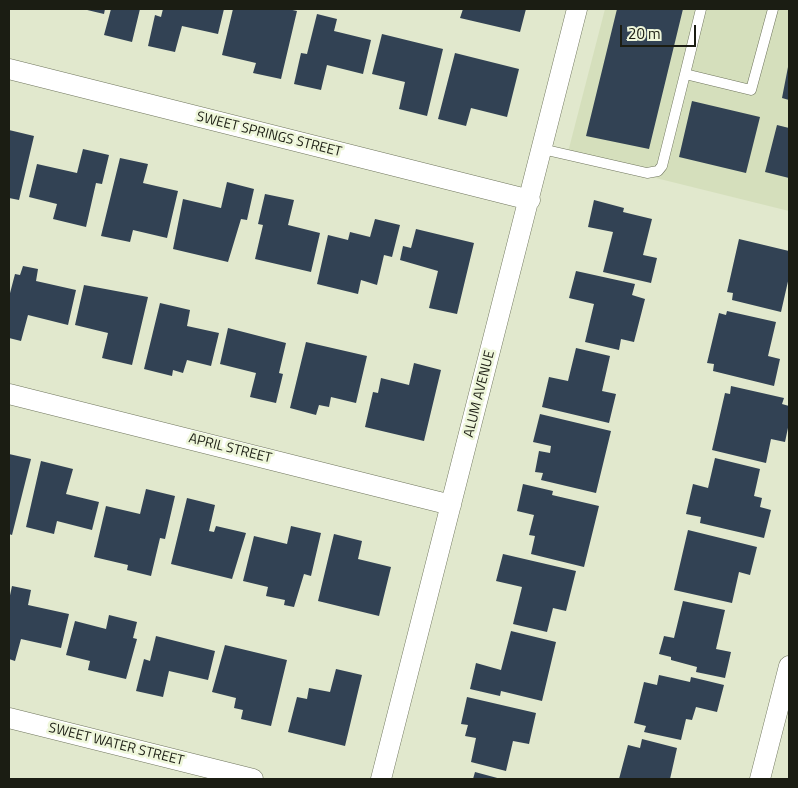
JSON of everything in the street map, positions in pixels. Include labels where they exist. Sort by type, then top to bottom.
[{"type":"street","name":"ALUM AVENUE","points":[[381,779],[530,200],[577,9]]},
{"type":"street","name":"SWEET SPRINGS STREET","points":[[9,69],[530,200]]},
{"type":"street","name":"APRIL STREET","points":[[9,394],[451,505]]},
{"type":"street","points":[[760,779],[789,666]]},
{"type":"street","name":"SWEET WATER STREET","points":[[9,718],[253,779]]},
{"type":"lane","points":[[542,149],[647,173],[658,171],[662,166],[701,9]]},
{"type":"lane","points":[[685,74],[751,90],[773,9]]},
{"type":"shaded area","points":[[605,9],[789,9],[789,211],[567,156]]},
{"type":"building","points":[[83,9],[105,9],[104,14]]},
{"type":"building","points":[[111,9],[140,9],[132,42],[104,35]]},
{"type":"building","points":[[163,9],[224,9],[218,34],[182,26],[175,52],[148,46],[155,15],[161,17]]},
{"type":"building","points":[[233,9],[288,9],[297,11],[281,79],[253,73],[256,63],[222,55]]},
{"type":"building","points":[[463,9],[526,9],[520,32],[460,18]]},
{"type":"building","points":[[617,9],[683,9],[649,149],[586,136]]},
{"type":"building","points":[[317,14],[337,19],[334,31],[371,40],[363,74],[327,65],[321,90],[294,84],[301,53],[307,54]]},
{"type":"building","points":[[382,34],[443,49],[427,116],[399,109],[405,82],[372,74]]},
{"type":"building","points":[[455,53],[519,69],[507,117],[471,108],[466,126],[438,119]]},
{"type":"building","points":[[789,67],[789,100],[782,98]]},
{"type":"building","points":[[692,101],[760,117],[746,173],[679,157]]},
{"type":"building","points":[[777,125],[789,128],[789,178],[765,172]]},
{"type":"building","points":[[9,130],[34,136],[19,200],[9,198]]},
{"type":"building","points":[[83,149],[109,155],[102,184],[96,183],[86,227],[53,219],[57,204],[29,197],[37,164],[77,173]]},
{"type":"building","points":[[120,158],[148,164],[143,183],[178,191],[167,238],[133,230],[130,242],[101,236]]},
{"type":"building","points":[[227,182],[254,189],[247,220],[241,219],[228,262],[173,249],[183,199],[221,208]]},
{"type":"building","points":[[265,194],[294,200],[288,225],[320,233],[311,272],[255,259],[263,225],[258,224]]},
{"type":"building","points":[[594,200],[624,208],[623,212],[652,219],[643,255],[657,258],[651,283],[603,272],[613,232],[588,227]]},
{"type":"building","points":[[375,219],[400,225],[392,257],[384,255],[377,285],[361,280],[358,294],[317,284],[328,235],[348,240],[350,232],[370,237]]},
{"type":"building","points":[[416,229],[474,243],[457,314],[429,308],[438,271],[400,260],[403,246],[411,248]]},
{"type":"building","points":[[739,239],[789,251],[789,277],[781,312],[732,300],[733,293],[727,292]]},
{"type":"building","points":[[23,266],[38,269],[36,281],[76,290],[68,325],[28,315],[21,341],[9,338],[9,297],[15,274],[20,275]]},
{"type":"building","points":[[576,271],[635,284],[632,295],[645,299],[634,342],[621,339],[619,350],[585,342],[594,304],[569,298]]},
{"type":"building","points":[[84,285],[148,297],[132,365],[102,358],[108,333],[75,325]]},
{"type":"building","points":[[160,303],[190,310],[187,326],[219,333],[211,366],[187,360],[183,373],[173,370],[172,376],[144,369]]},
{"type":"building","points":[[727,311],[776,322],[768,356],[780,359],[774,386],[713,371],[714,364],[707,363],[719,313],[726,315]]},
{"type":"building","points":[[228,328],[286,343],[279,373],[283,374],[276,403],[250,397],[256,373],[220,364]]},
{"type":"building","points":[[306,342],[367,356],[356,403],[331,397],[329,407],[319,405],[316,415],[290,408]]},
{"type":"building","points":[[576,348],[610,356],[602,391],[616,394],[609,423],[542,407],[549,377],[568,381]]},
{"type":"building","points":[[414,363],[441,370],[424,441],[365,427],[373,392],[378,393],[381,378],[409,385]]},
{"type":"building","points":[[731,386],[784,398],[782,404],[789,406],[789,423],[785,442],[771,439],[766,463],[712,450],[725,393],[730,394]]},
{"type":"building","points":[[540,414],[611,431],[596,493],[541,480],[543,473],[535,472],[539,451],[550,453],[551,446],[533,442]]},
{"type":"building","points":[[9,454],[31,459],[12,535],[9,534]]},
{"type":"building","points":[[715,458],[760,469],[754,496],[762,498],[760,507],[771,510],[764,538],[700,523],[701,517],[686,514],[693,484],[708,488]]},
{"type":"building","points":[[41,461],[73,469],[66,494],[99,502],[92,530],[57,521],[54,534],[26,527]]},
{"type":"building","points":[[523,484],[553,491],[552,495],[599,506],[584,567],[531,554],[535,536],[529,535],[534,515],[517,511]]},
{"type":"building","points":[[146,489],[175,496],[165,539],[160,538],[151,576],[127,570],[128,565],[94,557],[106,506],[140,514]]},
{"type":"building","points":[[187,498],[215,505],[209,531],[214,532],[216,526],[246,533],[232,579],[171,564]]},
{"type":"building","points":[[291,526],[321,533],[311,576],[304,574],[294,607],[284,605],[285,600],[266,596],[268,587],[243,581],[254,536],[287,544]]},
{"type":"building","points":[[688,530],[757,547],[750,575],[739,572],[732,603],[674,590]]},
{"type":"building","points":[[334,534],[362,541],[358,559],[391,567],[379,616],[318,601]]},
{"type":"building","points":[[503,554],[576,571],[566,611],[553,608],[547,632],[513,624],[522,587],[496,581]]},
{"type":"building","points":[[12,586],[31,590],[28,605],[69,614],[61,648],[21,639],[15,661],[9,659],[9,600]]},
{"type":"building","points":[[683,601],[725,610],[716,649],[731,652],[725,678],[696,672],[697,667],[671,660],[671,657],[659,654],[664,636],[674,638]]},
{"type":"building","points":[[109,615],[137,622],[133,638],[137,639],[126,679],[88,670],[90,661],[66,655],[75,621],[106,629]]},
{"type":"building","points":[[511,631],[556,642],[542,701],[501,691],[500,696],[470,689],[476,663],[501,670]]},
{"type":"building","points":[[156,636],[215,651],[208,680],[169,671],[163,697],[136,691],[144,659],[150,661]]},
{"type":"building","points":[[225,645],[287,660],[271,726],[241,719],[243,710],[234,708],[236,698],[212,692]]},
{"type":"building","points":[[336,669],[362,675],[345,746],[288,732],[297,697],[307,699],[309,688],[330,692]]},
{"type":"building","points":[[659,675],[690,682],[691,677],[724,685],[717,712],[696,707],[692,720],[686,719],[681,740],[644,732],[646,726],[634,723],[644,682],[657,685]]},
{"type":"building","points":[[467,697],[536,713],[529,744],[513,741],[506,771],[471,762],[476,738],[465,736],[468,725],[461,724]]},
{"type":"building","points":[[642,739],[677,748],[670,779],[619,779],[628,745],[640,748]]},
{"type":"building","points":[[475,772],[501,779],[473,779]]}]
